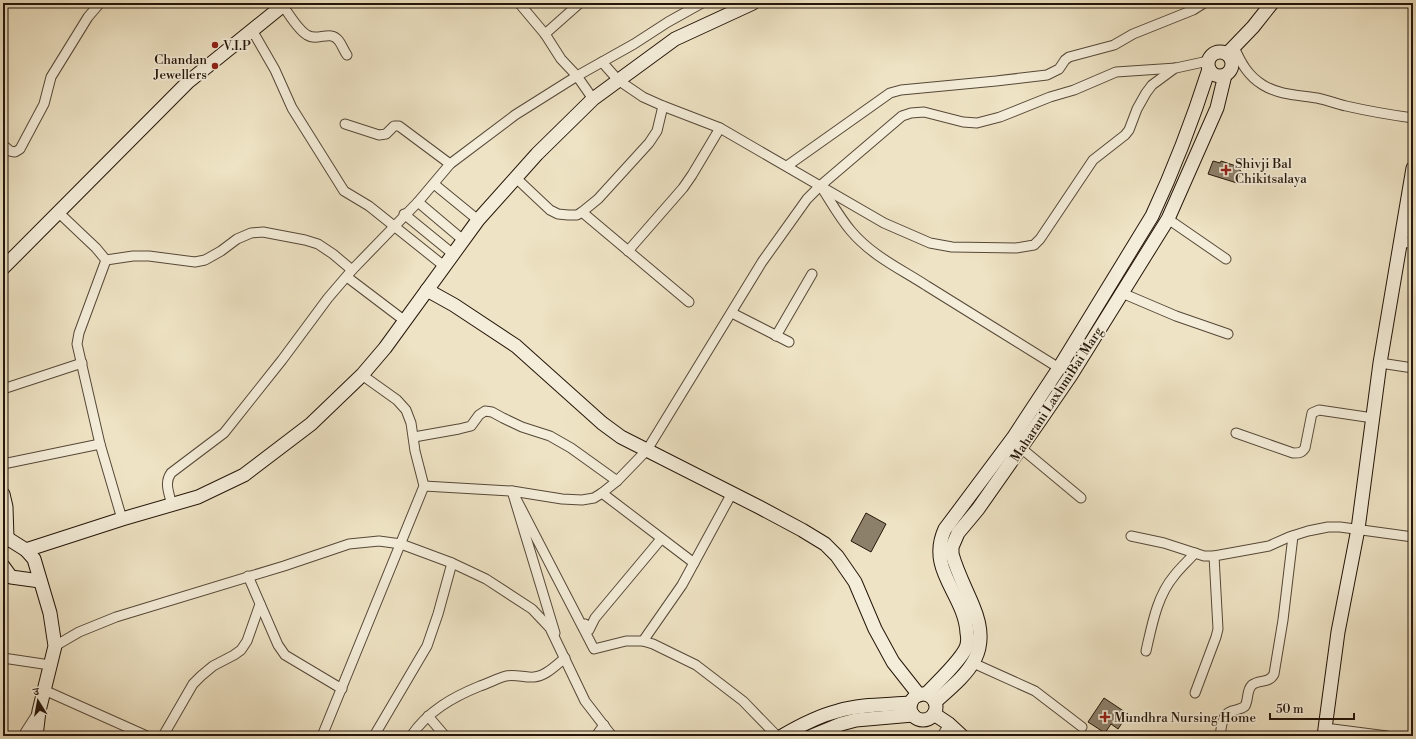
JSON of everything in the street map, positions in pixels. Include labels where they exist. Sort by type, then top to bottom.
[{"type":"street","points":[[3,145],[10,151],[15,152],[20,149],[44,104],[51,77],[88,16],[100,3]]},
{"type":"street","points":[[518,3],[545,34],[561,58],[577,76],[593,99]]},
{"type":"street","points":[[545,34],[579,3]]},
{"type":"street","points":[[172,505],[168,487],[168,478],[171,472],[224,433],[349,273],[404,214],[418,202],[450,164],[515,115],[577,76],[702,3]]},
{"type":"street","points":[[26,550],[122,519],[198,497],[244,475],[311,424],[362,375],[385,348],[478,220],[537,154],[593,99],[675,38],[753,3]]},
{"type":"street","points":[[787,166],[890,93],[901,90],[1047,75],[1058,69],[1069,57],[1114,45],[1133,34],[1193,10],[1204,3]]},
{"type":"street","points":[[812,736],[841,724],[923,704],[963,653],[968,640],[967,626],[962,611],[941,565],[939,555],[942,536],[945,529],[1013,438],[1059,368],[1152,216],[1162,196],[1198,101],[1209,57],[1215,53],[1230,51],[1253,27],[1272,3]]},
{"type":"street","points":[[3,268],[188,82],[285,4],[301,30],[307,35],[313,38],[328,35],[333,36],[339,41],[347,55]]},
{"type":"street","points":[[252,30],[275,70],[292,108],[344,191],[368,206],[444,266]]},
{"type":"street","points":[[1208,65],[1213,74],[1217,76],[1225,75],[1229,72],[1232,65],[1230,51]]},
{"type":"street","points":[[1230,51],[1249,74],[1264,86],[1287,94],[1318,98],[1347,106],[1413,118]]},
{"type":"street","points":[[602,62],[618,80],[643,97],[720,128],[884,223],[930,243],[952,246],[1016,248],[1034,245],[1040,239],[1093,160],[1125,135],[1129,130],[1137,109],[1152,85],[1176,68]]},
{"type":"street","points":[[424,486],[512,491],[562,499],[582,500],[594,498],[602,493],[617,481],[647,450],[762,262],[807,199],[820,186],[902,116],[911,113],[924,112],[963,122],[977,123],[995,119],[1050,97],[1074,90],[1116,72],[1208,65]]},
{"type":"street","name":"Maharani LaxhmiBai Marg","points":[[923,704],[952,687],[973,663],[980,650],[981,635],[979,621],[954,563],[952,554],[952,547],[958,533],[1021,448],[1071,375],[1168,219],[1217,108],[1225,75]]},
{"type":"street","points":[[516,178],[550,210],[558,214],[568,215],[582,212],[598,199],[649,143],[657,131],[663,106]]},
{"type":"street","points":[[345,124],[379,135],[386,134],[394,126],[399,126],[450,164]]},
{"type":"street","points":[[628,251],[692,176],[720,128]]},
{"type":"street","points":[[1386,736],[1324,732],[1338,632],[1358,529],[1380,363],[1413,168]]},
{"type":"street","points":[[434,184],[478,220]]},
{"type":"street","points":[[820,186],[851,231],[884,260],[1059,368]]},
{"type":"street","points":[[418,202],[463,240]]},
{"type":"street","points":[[58,212],[96,248],[106,260]]},
{"type":"street","points":[[582,212],[689,302]]},
{"type":"street","points":[[404,214],[453,254]]},
{"type":"street","points":[[1168,219],[1226,259]]},
{"type":"street","points":[[106,260],[132,256],[149,256],[195,262],[205,260],[221,252],[237,239],[251,233],[262,232],[305,240],[318,244],[333,254],[349,273],[404,321]]},
{"type":"street","points":[[1400,241],[1413,244]]},
{"type":"street","points":[[106,260],[79,334],[77,344],[100,444],[122,519]]},
{"type":"street","points":[[776,336],[812,274]]},
{"type":"street","points":[[427,290],[454,305],[516,346],[602,423],[621,437],[732,493],[802,530],[825,544],[837,556],[855,582],[875,629],[893,662],[923,704],[962,736]]},
{"type":"street","points":[[1122,293],[1176,316],[1228,334]]},
{"type":"street","points":[[732,313],[790,342]]},
{"type":"street","points":[[3,389],[82,363]]},
{"type":"street","points":[[1380,363],[1413,368]]},
{"type":"street","points":[[322,736],[402,544],[424,486],[415,451],[411,423],[406,410],[397,400],[362,375]]},
{"type":"street","points":[[1236,433],[1293,453],[1299,453],[1305,448],[1312,413],[1315,411],[1319,410],[1373,418]]},
{"type":"street","points":[[414,437],[459,430],[471,426],[479,415],[485,411],[492,412],[522,427],[550,436],[571,448],[617,481]]},
{"type":"street","points":[[3,464],[100,444]]},
{"type":"street","points":[[1021,448],[1081,498]]},
{"type":"street","points":[[512,491],[589,630],[595,618],[661,539]]},
{"type":"street","points":[[512,491],[594,649],[626,641],[643,641],[653,644],[696,665],[743,701],[778,736]]},
{"type":"street","points":[[512,491],[560,647]]},
{"type":"street","points":[[602,493],[694,563]]},
{"type":"street","points":[[643,641],[682,585],[732,493]]},
{"type":"street","points":[[3,494],[6,507],[5,540],[26,550],[34,559],[50,613],[55,646],[39,711],[36,736]]},
{"type":"street","points":[[1131,536],[1164,543],[1204,556],[1214,556],[1269,546],[1293,536],[1328,527],[1358,529],[1413,537]]},
{"type":"street","points":[[1220,736],[1222,719],[1226,714],[1232,710],[1242,708],[1245,705],[1248,690],[1251,686],[1255,683],[1268,681],[1274,674],[1283,620],[1293,536]]},
{"type":"street","points":[[55,646],[79,632],[116,617],[349,544],[379,541],[402,544],[452,563],[486,579],[532,609],[550,628],[585,701],[612,736]]},
{"type":"street","points":[[1146,651],[1156,610],[1162,595],[1173,577],[1195,553]]},
{"type":"street","points":[[1194,693],[1218,629],[1214,556]]},
{"type":"street","points":[[374,736],[427,646],[438,614],[452,563]]},
{"type":"street","points":[[3,566],[11,577],[40,581]]},
{"type":"street","points":[[248,576],[278,645],[285,655],[342,689]]},
{"type":"street","points":[[163,736],[193,684],[213,666],[242,650],[247,641],[260,604]]},
{"type":"street","points":[[3,658],[50,665]]},
{"type":"street","points":[[411,736],[428,716],[448,701],[506,676],[515,675],[534,677],[545,674],[565,658]]},
{"type":"street","points":[[973,663],[1035,691],[1082,727]]},
{"type":"street","points":[[44,690],[146,736]]},
{"type":"street","points":[[782,736],[801,725],[836,711],[855,708],[923,704]]},
{"type":"street","points":[[22,736],[39,711]]},
{"type":"street","points":[[428,716],[445,736]]},
{"type":"street","points":[[942,736],[948,724]]},
{"type":"street","points":[[596,736],[604,725]]},
{"type":"building","points":[[1213,161],[1220,163],[1221,161],[1239,167],[1238,169],[1241,171],[1237,183],[1208,174]]},
{"type":"building","points":[[866,513],[886,524],[871,552],[851,541]]},
{"type":"building","points":[[1104,698],[1128,714],[1118,729],[1111,724],[1105,733],[1088,722]]},
{"type":"place","name":"V.I.P","points":[[215,45]]},
{"type":"place","name":"Chandan Jewellers","points":[[215,66]]},
{"type":"place","name":"Shivji Bal Chikitsalaya","points":[[1226,170]]},
{"type":"place","name":"Mundhra Nursing Home","points":[[1105,717]]}]
